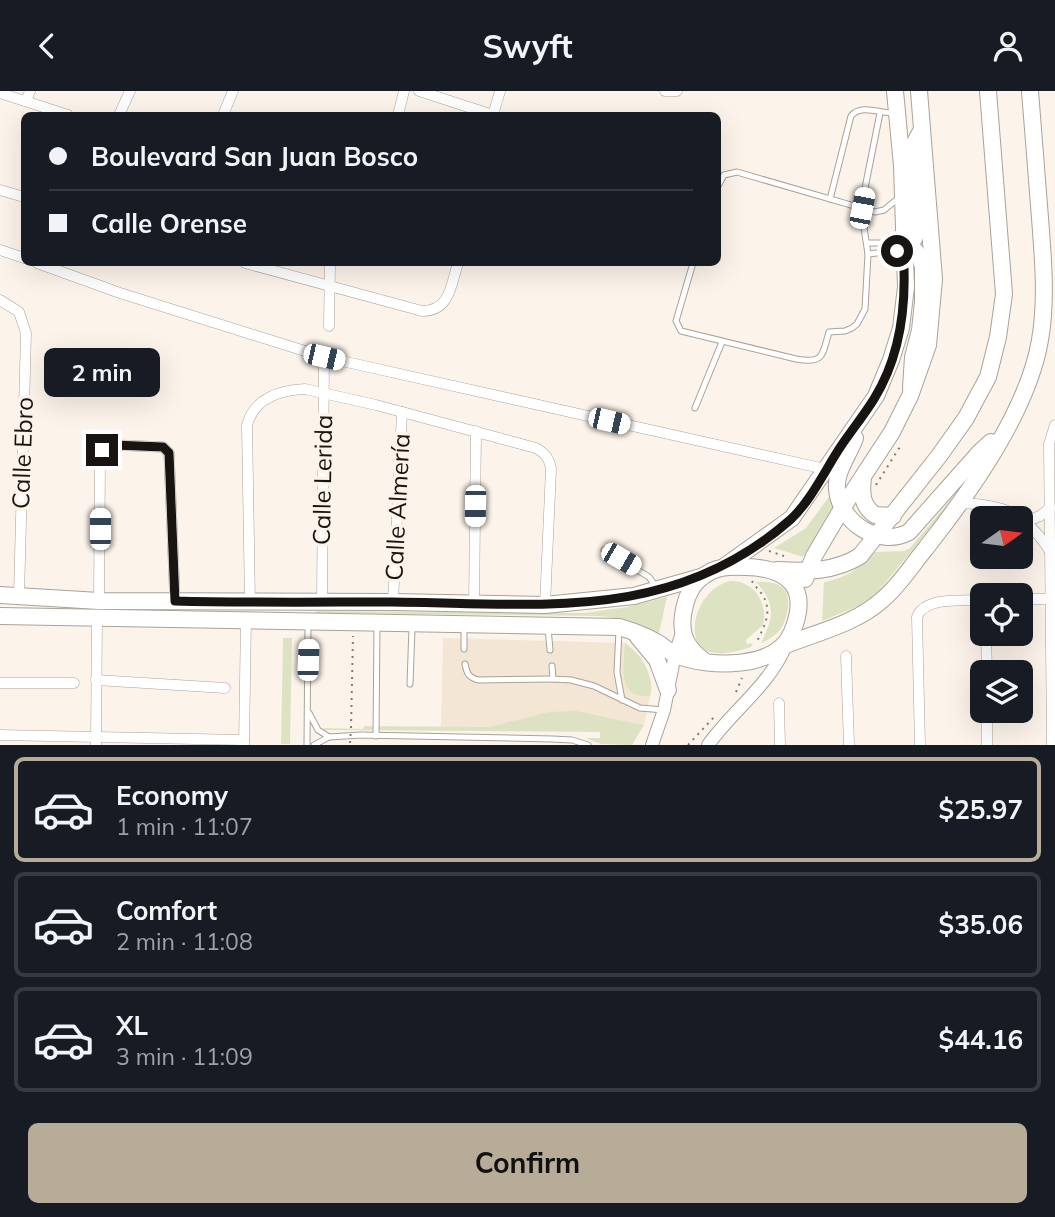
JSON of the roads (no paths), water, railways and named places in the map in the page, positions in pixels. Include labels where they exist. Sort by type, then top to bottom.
[{"type":"main road","points":[[0,595],[19,595],[98,609],[248,611],[322,603],[393,602],[545,605],[634,596],[701,577],[725,566],[792,518],[876,396],[901,328],[906,286],[906,246],[895,91]]},
{"type":"main road","points":[[786,645],[795,625],[807,571],[843,507],[892,432],[928,345],[933,305],[932,227],[919,91]]},
{"type":"main road","points":[[725,566],[807,571],[836,568],[853,560],[893,516],[966,418],[988,377],[998,337],[1004,294],[988,91]]},
{"type":"main road","points":[[0,616],[175,601],[308,622],[548,625],[626,629],[675,654],[731,664],[748,662],[862,615],[883,600],[904,577],[961,503],[1020,403],[1032,373],[1041,328],[1043,257],[1030,91]]},
{"type":"main road","points":[[906,246],[916,239],[918,230],[914,142],[922,127]]},
{"type":"main road","points":[[906,246],[919,257],[922,291],[909,396]]},
{"type":"main road","points":[[859,422],[855,440],[836,488],[843,507],[859,527],[876,537],[896,537],[909,532],[979,453],[1003,433]]},
{"type":"main road","points":[[864,473],[861,492],[865,506],[875,515],[893,516]]},
{"type":"main road","points":[[774,570],[793,585],[799,599]]},
{"type":"main road","points":[[701,577],[685,603],[682,633],[686,642],[704,661]]},
{"type":"main road","points":[[626,629],[657,660],[668,690]]},
{"type":"street","points":[[120,112],[131,91]]},
{"type":"street","points":[[224,112],[233,91]]},
{"type":"street","points":[[399,112],[404,91]]},
{"type":"street","points":[[419,91],[484,112]]},
{"type":"street","points":[[494,112],[500,91]]},
{"type":"street","points":[[665,91],[677,91]]},
{"type":"street","points":[[0,93],[28,96],[62,112]]},
{"type":"street","points":[[0,190],[21,196]]},
{"type":"street","points":[[0,250],[21,257]]},
{"type":"street","points":[[45,266],[120,293],[324,357],[825,469]]},
{"type":"street","points":[[256,266],[422,311],[432,311],[447,300],[457,266]]},
{"type":"street","points":[[329,326],[330,266]]},
{"type":"street","name":"Calle Ebro","points":[[0,300],[19,312],[26,333],[19,595]]},
{"type":"street","name":"Calle Lerida","points":[[322,603],[322,462],[326,392],[324,357]]},
{"type":"street","points":[[0,735],[15,740],[244,742],[248,611],[247,425],[256,405],[294,389],[326,392],[476,431],[544,453],[550,460],[545,605]]},
{"type":"street","name":"Calle Almería","points":[[393,602],[402,412]]},
{"type":"street","points":[[1052,744],[1049,444],[1055,425]]},
{"type":"street","points":[[474,605],[476,431]]},
{"type":"street","points":[[96,741],[102,450],[114,445],[163,447],[169,453],[175,601]]},
{"type":"street","points":[[961,503],[995,506]]},
{"type":"street","points":[[1033,519],[1050,508]]},
{"type":"street","points":[[1033,529],[1051,552]]},
{"type":"street","points":[[1033,599],[1049,599]]},
{"type":"street","points":[[920,744],[917,617],[924,606],[970,601]]},
{"type":"street","points":[[652,744],[664,710],[682,633]]},
{"type":"street","points":[[708,744],[765,682],[786,645]]},
{"type":"street","points":[[846,656],[849,744]]},
{"type":"street","points":[[96,680],[225,688]]},
{"type":"street","points":[[0,683],[74,683]]},
{"type":"street","points":[[779,703],[780,744]]},
{"type":"street","points":[[987,723],[987,744]]},
{"type":"lane","points":[[830,199],[851,117],[855,111],[862,109],[897,113]]},
{"type":"lane","points":[[692,266],[676,321],[681,331],[812,362],[818,360],[822,356],[829,332],[852,328],[858,324],[865,309],[868,254],[862,208],[880,113]]},
{"type":"lane","points":[[721,180],[724,175],[737,172],[875,212],[884,209],[903,194]]},
{"type":"lane","points":[[867,243],[906,246]]},
{"type":"lane","points":[[868,254],[906,246]]},
{"type":"lane","points":[[695,408],[722,342]]},
{"type":"lane","points":[[604,550],[649,577],[658,590]]},
{"type":"lane","points":[[307,744],[308,622]]},
{"type":"lane","points":[[376,736],[377,623]]},
{"type":"lane","points":[[411,684],[412,624]]},
{"type":"lane","points":[[464,625],[464,649]]},
{"type":"lane","points":[[548,625],[550,649]]},
{"type":"lane","points":[[622,700],[617,672],[626,629]]},
{"type":"lane","points":[[465,664],[467,673],[479,680],[571,680],[594,686],[640,708],[664,710]]},
{"type":"lane","points":[[552,666],[553,679]]},
{"type":"lane","points":[[308,710],[318,730],[328,737]]},
{"type":"lane","points":[[314,744],[328,737],[376,736],[552,739],[587,744]]}]
